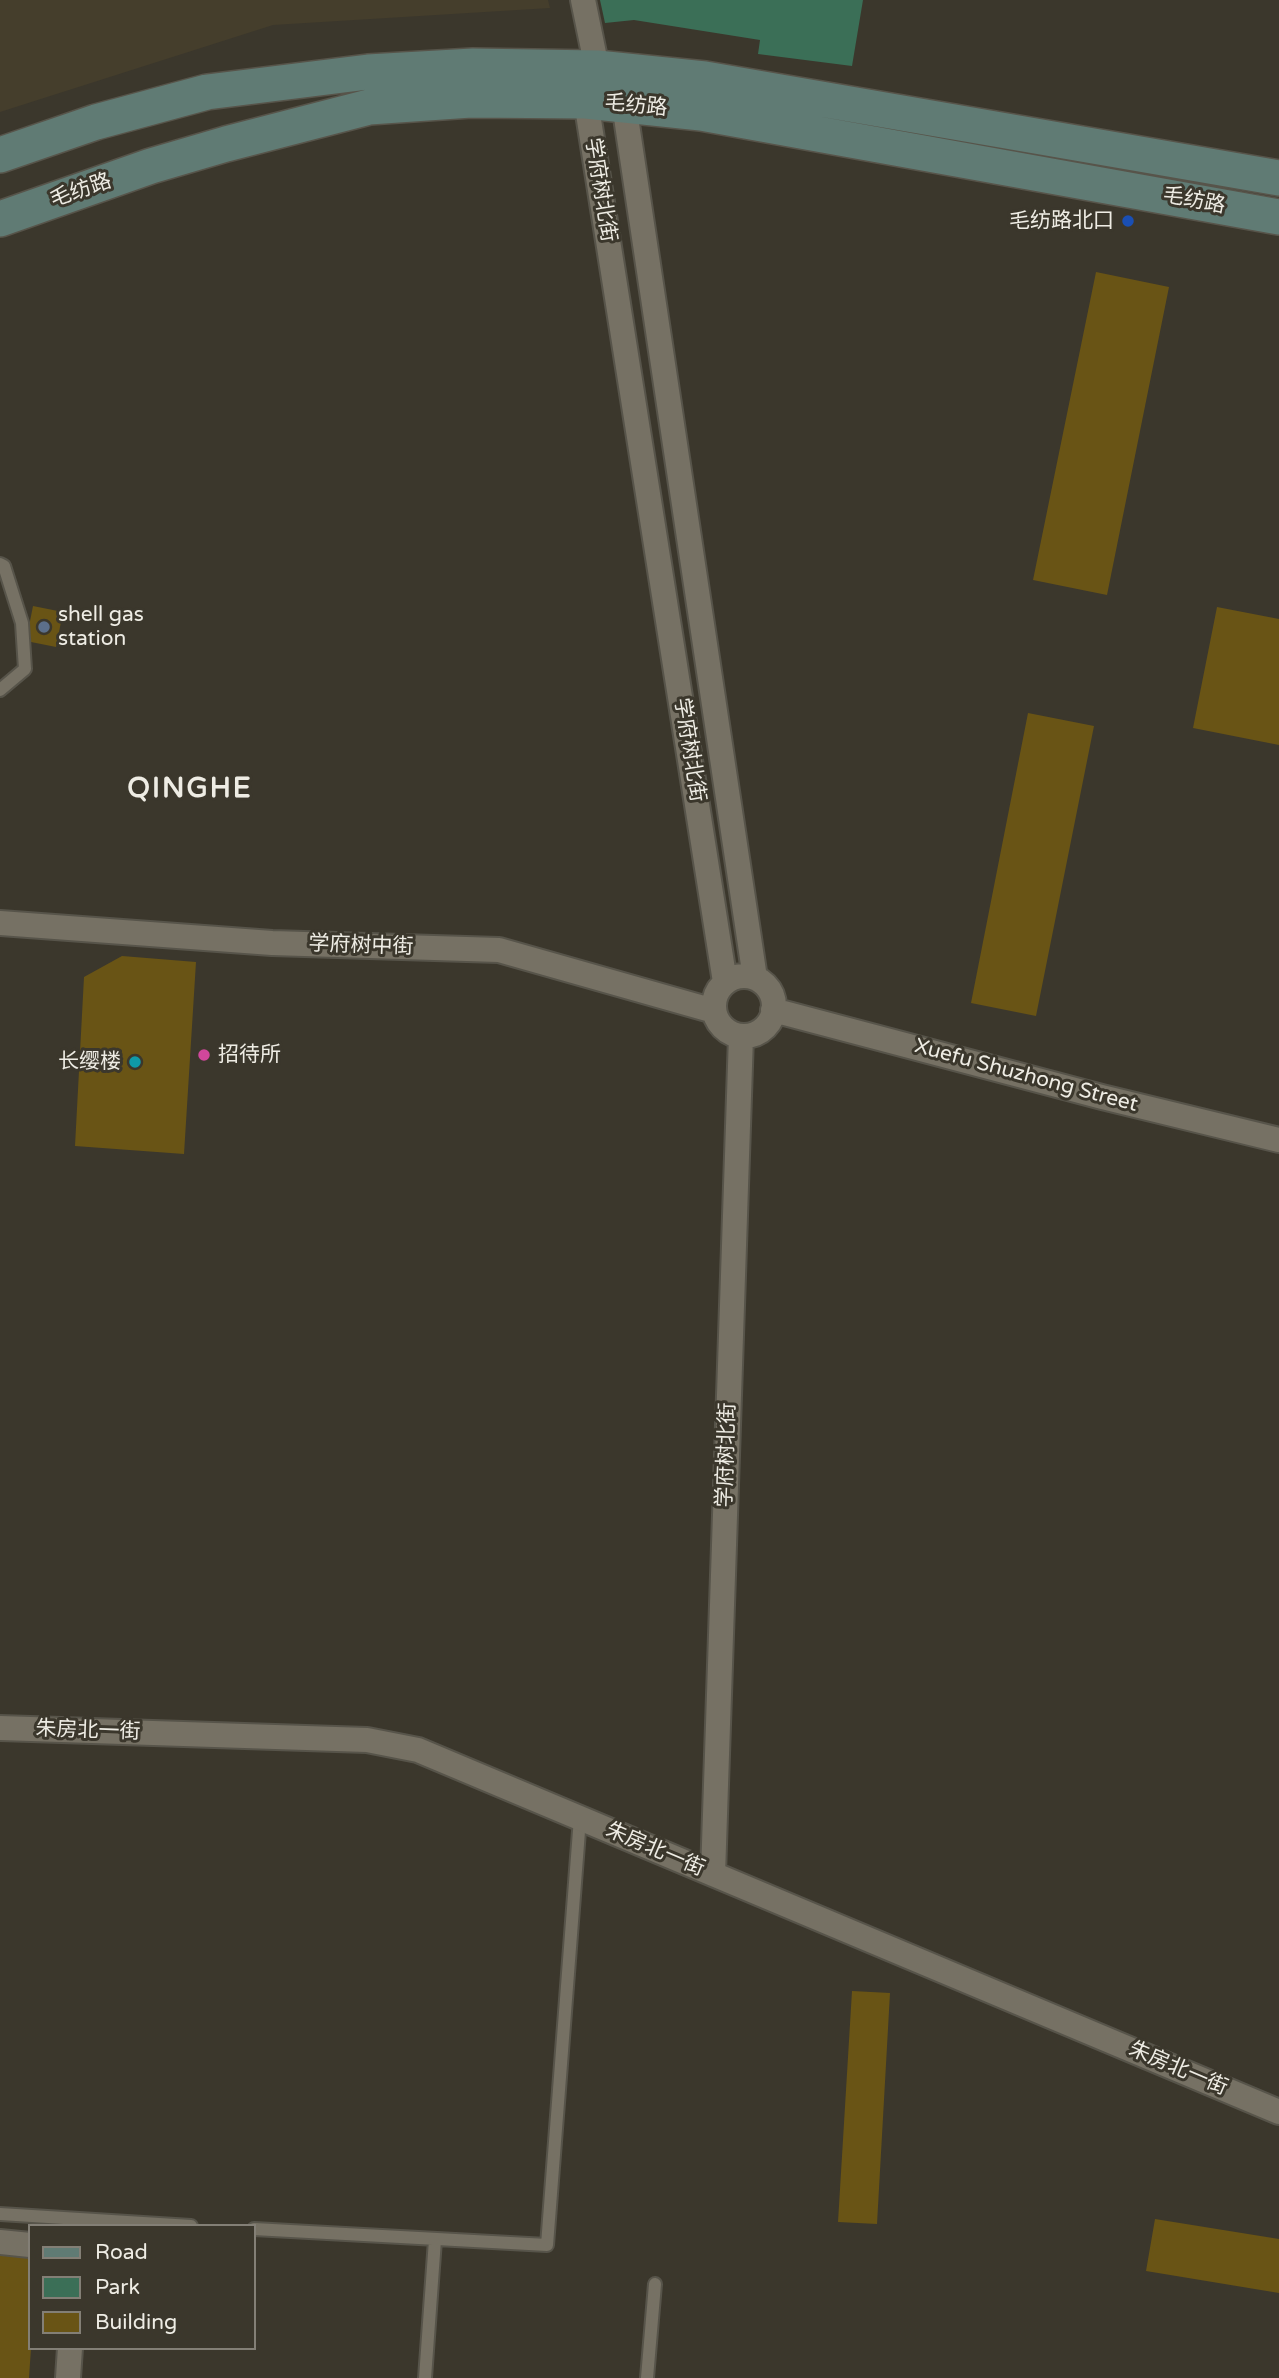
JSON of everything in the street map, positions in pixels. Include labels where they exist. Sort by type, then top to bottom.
[{"type":"main road","name":"毛纺路","points":[[0,155],[96,122],[207,92],[368,72],[473,66],[597,68],[705,79],[1279,178]]},
{"type":"main road","name":"毛纺路","points":[[0,219],[188,155],[369,107],[471,100],[586,101],[714,115],[1279,217]]},
{"type":"street","points":[[583,0],[597,68]]},
{"type":"street","name":"学府树北街","points":[[597,68],[586,101],[725,982]]},
{"type":"street","name":"学府树北街","points":[[597,68],[624,104],[755,978]]},
{"type":"street","name":"学府树中街","points":[[0,923],[272,943],[499,950],[714,1011]]},
{"type":"street","points":[[739,976],[755,978],[765,985],[772,995],[773,1010],[768,1023],[758,1033],[741,1036],[724,1029],[714,1011],[715,995],[725,982],[739,976]]},
{"type":"street","name":"Xuefu Shuzhong Street","points":[[773,1010],[1102,1097],[1279,1140]]},
{"type":"street","name":"学府树北街","points":[[713,1874],[741,1036]]},
{"type":"street","name":"朱房北一街","points":[[0,1728],[367,1740],[418,1750],[1279,2112]]},
{"type":"street","points":[[0,2242],[28,2245]]},
{"type":"street","points":[[68,2378],[70,2350]]},
{"type":"lane","points":[[0,564],[4,566],[22,624],[25,669],[0,690]]},
{"type":"lane","points":[[256,2229],[547,2245],[580,1818]]},
{"type":"lane","points":[[0,2214],[159,2224]]},
{"type":"lane","points":[[425,2378],[435,2240]]},
{"type":"lane","points":[[647,2378],[655,2284]]},
{"type":"shaded area","points":[[0,0],[548,0],[550,8],[273,25],[0,112]]},
{"type":"green space","points":[[600,0],[863,0],[852,66],[758,54],[760,40],[634,20],[605,23]]},
{"type":"building","points":[[1096,272],[1169,287],[1107,595],[1033,580]]},
{"type":"building","name":"shell gas station","points":[[33,606],[63,612],[56,647],[26,641]]},
{"type":"building","points":[[1217,607],[1279,619],[1279,745],[1193,728]]},
{"type":"building","points":[[1028,713],[1094,726],[1036,1016],[971,1003]]},
{"type":"building","name":"长缨楼","points":[[122,956],[196,962],[184,1154],[75,1146],[84,977]]},
{"type":"building","points":[[852,1991],[890,1993],[877,2224],[838,2222]]},
{"type":"building","points":[[1155,2219],[1279,2239],[1279,2293],[1146,2271]]},
{"type":"building","points":[[0,2249],[28,2252],[29,2378],[0,2378]]},
{"type":"place","name":"毛纺路北口","points":[[1128,221]]},
{"type":"place","name":"shell gas station","points":[[44,627]]},
{"type":"place","name":"招待所","points":[[204,1055]]},
{"type":"place","name":"长缨楼","points":[[135,1062]]},
{"type":"district","name":"QINGHE","points":[[190,790]]}]
